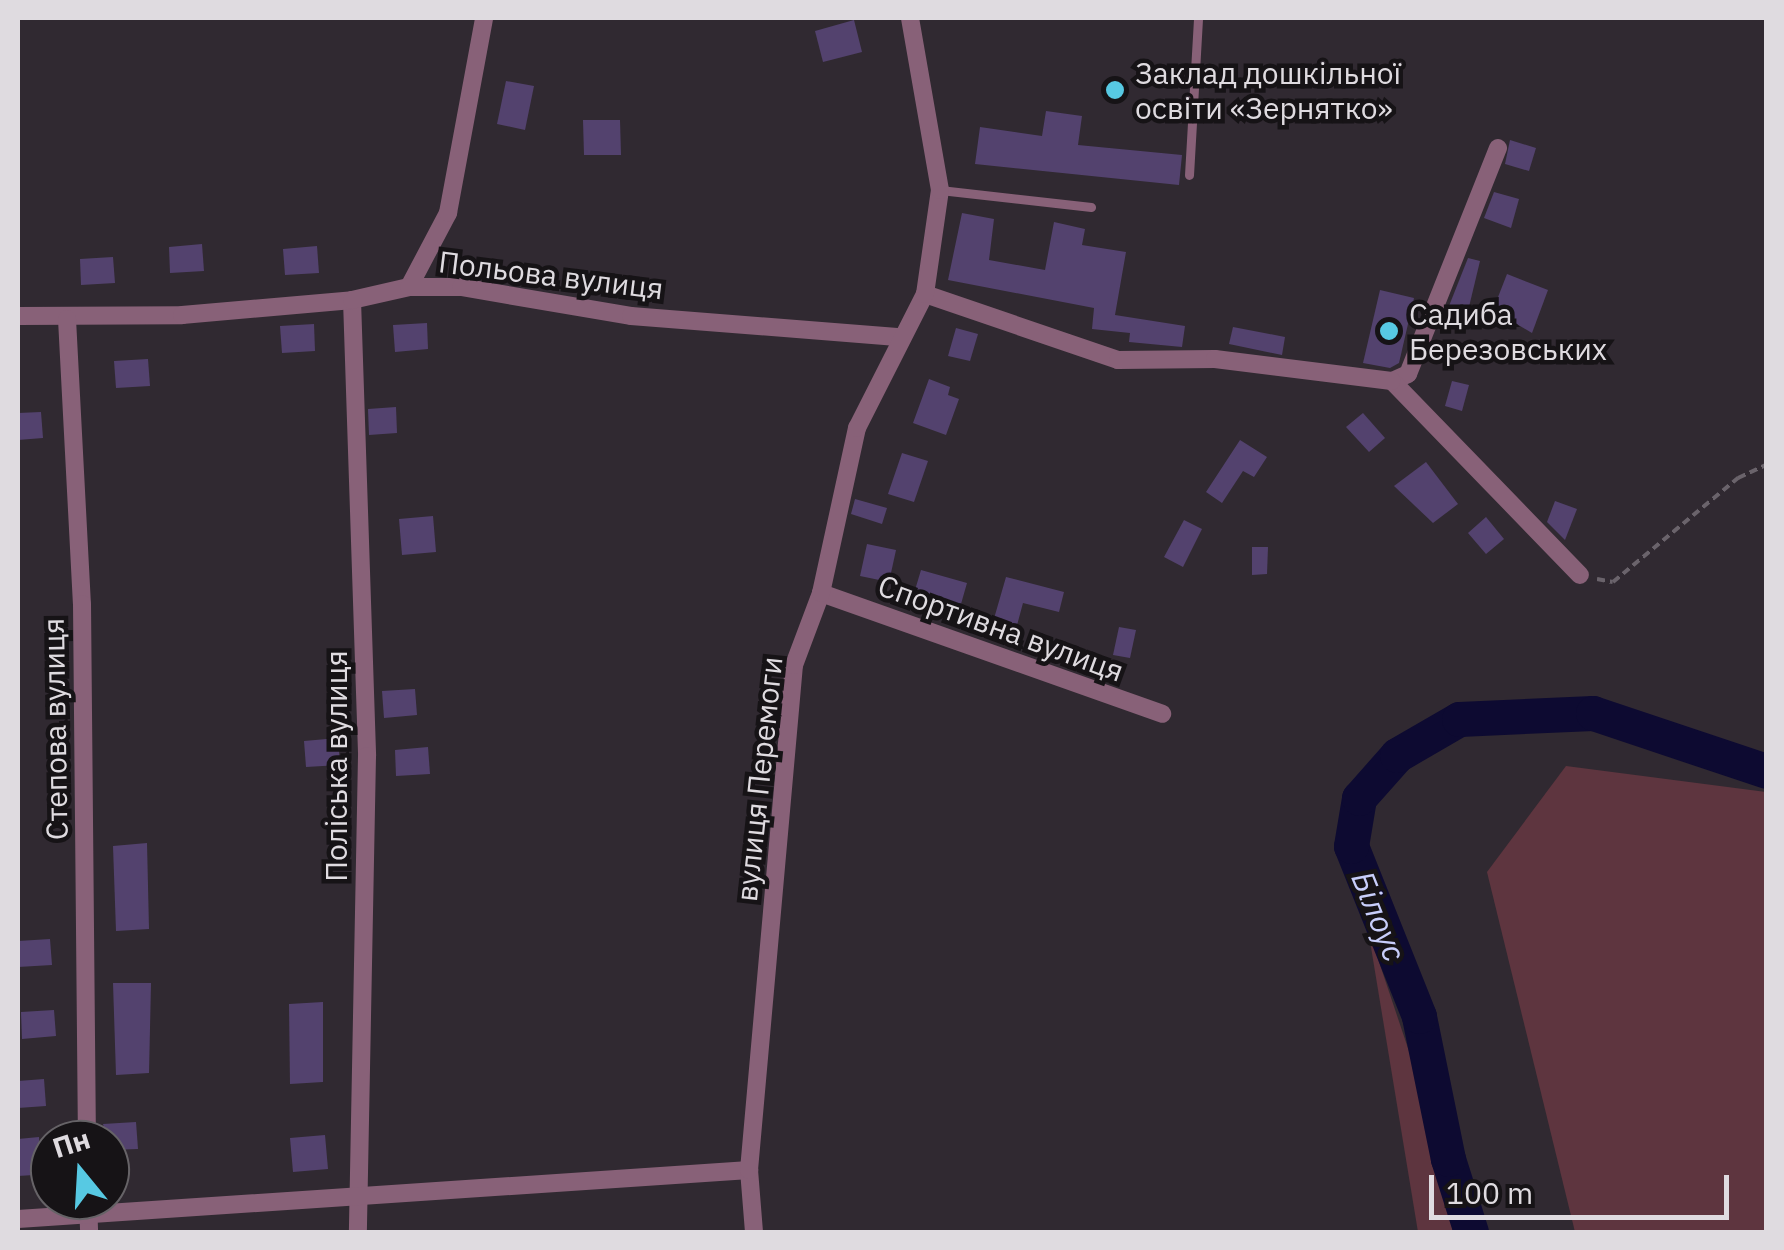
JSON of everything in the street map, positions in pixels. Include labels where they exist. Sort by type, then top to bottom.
[{"type":"street","points":[[409,287],[448,212],[484,18]]},
{"type":"street","name":"вулиця Перемоги","points":[[754,1232],[749,1170],[794,665],[822,593],[858,428],[900,337],[925,294],[940,190],[910,18]]},
{"type":"street","points":[[925,294],[1118,360],[1214,358],[1392,381],[1408,374],[1498,148]]},
{"type":"street","name":"Польова вулиця","points":[[18,316],[67,319],[352,300],[409,287],[461,286],[632,316],[900,337]]},
{"type":"street","name":"Поліська вулиця","points":[[352,300],[367,756],[358,1232]]},
{"type":"street","name":"Степова вулиця","points":[[67,319],[82,604],[88,1120]]},
{"type":"street","points":[[1392,381],[1580,575]]},
{"type":"street","name":"Спортивна вулиця","points":[[822,593],[1162,714]]},
{"type":"street","points":[[130,1213],[749,1170]]},
{"type":"lane","points":[[1189,174],[1198,18]]},
{"type":"lane","points":[[940,190],[1092,207]]},
{"type":"path","points":[[1580,575],[1612,582],[1738,478],[1766,465]]},
{"type":"shaded area","points":[[1566,766],[1766,792],[1766,1232],[1575,1232],[1487,872]]},
{"type":"shaded area","points":[[1368,929],[1426,1102],[1453,1232],[1418,1232]]},
{"type":"building","points":[[854,20],[862,52],[823,62],[815,31]]},
{"type":"building","points":[[506,81],[534,86],[525,130],[497,124]]},
{"type":"building","points":[[1046,111],[1082,116],[1078,145],[1182,155],[1179,185],[975,164],[980,127],[1042,136]]},
{"type":"building","points":[[583,120],[620,120],[621,155],[584,155]]},
{"type":"building","points":[[1510,140],[1536,148],[1529,171],[1505,164]]},
{"type":"building","points":[[1494,192],[1519,199],[1511,228],[1484,218]]},
{"type":"building","points":[[962,213],[994,219],[989,260],[1045,270],[1054,222],[1085,229],[1082,245],[1126,252],[1115,315],[1185,326],[1182,347],[1129,342],[1130,333],[1092,329],[1094,308],[948,280]]},
{"type":"building","points":[[202,244],[204,271],[170,273],[169,247]]},
{"type":"building","points":[[317,246],[319,273],[285,275],[283,249]]},
{"type":"building","points":[[113,257],[115,283],[81,285],[80,259]]},
{"type":"building","points":[[1468,258],[1480,261],[1468,311],[1449,306]]},
{"type":"building","points":[[1507,274],[1548,290],[1532,333],[1493,310]]},
{"type":"building","name":"Садиба Березовських","points":[[1380,290],[1414,298],[1399,363],[1390,368],[1363,363]]},
{"type":"building","points":[[427,323],[428,349],[395,352],[393,325]]},
{"type":"building","points":[[314,324],[315,351],[282,353],[280,326]]},
{"type":"building","points":[[1233,327],[1285,337],[1282,355],[1229,344]]},
{"type":"building","points":[[956,328],[978,334],[970,361],[948,356]]},
{"type":"building","points":[[148,359],[150,386],[116,388],[114,361]]},
{"type":"building","points":[[929,379],[950,387],[948,395],[959,399],[946,435],[913,423]]},
{"type":"building","points":[[1452,381],[1469,385],[1462,411],[1445,406]]},
{"type":"building","points":[[396,407],[397,433],[369,435],[368,409]]},
{"type":"building","points":[[41,412],[43,438],[18,440],[18,413]]},
{"type":"building","points":[[1363,413],[1385,438],[1369,452],[1346,427]]},
{"type":"building","points":[[1240,440],[1267,457],[1254,477],[1243,471],[1222,503],[1206,492]]},
{"type":"building","points":[[902,453],[928,461],[914,502],[888,494]]},
{"type":"building","points":[[1426,462],[1458,504],[1433,523],[1394,486]]},
{"type":"building","points":[[855,499],[887,508],[882,524],[851,514]]},
{"type":"building","points":[[1555,501],[1577,509],[1565,540],[1547,522]]},
{"type":"building","points":[[433,516],[436,552],[402,555],[399,519]]},
{"type":"building","points":[[1486,517],[1504,539],[1486,554],[1468,533]]},
{"type":"building","points":[[1184,520],[1202,529],[1183,567],[1164,557]]},
{"type":"building","points":[[867,544],[896,550],[889,582],[860,576]]},
{"type":"building","points":[[1252,547],[1268,547],[1267,574],[1252,575]]},
{"type":"building","points":[[921,570],[967,583],[957,618],[930,610],[934,595],[915,590]]},
{"type":"building","points":[[1006,577],[1064,592],[1059,612],[1023,603],[1016,629],[993,622]]},
{"type":"building","points":[[1119,627],[1136,630],[1130,658],[1113,655]]},
{"type":"building","points":[[415,689],[417,715],[384,718],[382,691]]},
{"type":"building","points":[[338,738],[340,765],[306,767],[304,741]]},
{"type":"building","points":[[428,747],[430,774],[396,776],[395,750]]},
{"type":"building","points":[[147,843],[149,929],[116,931],[113,846]]},
{"type":"building","points":[[50,939],[52,965],[18,967],[18,941]]},
{"type":"building","points":[[113,983],[151,983],[149,1073],[116,1075]]},
{"type":"building","points":[[323,1002],[323,1082],[290,1084],[289,1004]]},
{"type":"building","points":[[54,1010],[56,1036],[22,1039],[21,1012]]},
{"type":"building","points":[[44,1079],[46,1106],[18,1108],[18,1081]]},
{"type":"building","points":[[130,1122],[136,1122],[138,1149],[130,1149]]},
{"type":"building","points":[[325,1135],[328,1169],[293,1172],[290,1138]]},
{"type":"building","points":[[30,1138],[30,1175],[18,1176],[18,1139]]},
{"type":"waterway","name":"Білоус","points":[[1471,1232],[1448,1159],[1419,1016],[1351,846],[1359,798],[1397,755],[1459,719],[1593,713],[1766,771]]},
{"type":"place","name":"Заклад дошкільної освіти «Зернятко»","points":[[1115,90]]},
{"type":"place","name":"Садиба Березовських","points":[[1389,331]]}]
